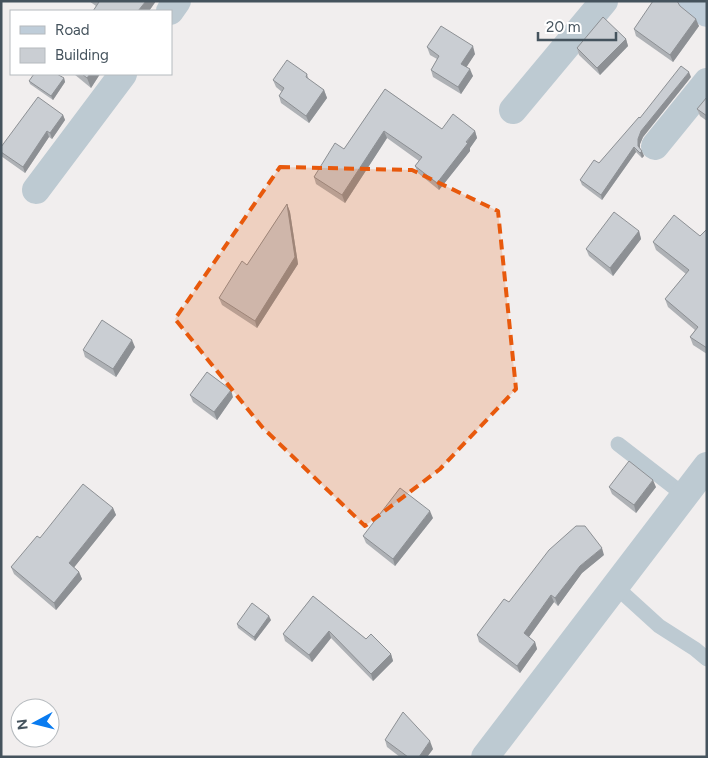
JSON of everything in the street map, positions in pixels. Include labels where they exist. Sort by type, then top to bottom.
[{"type":"street","points":[[513,110],[604,1]]},
{"type":"street","points":[[692,1],[707,12]]},
{"type":"street","points":[[36,190],[122,75]]},
{"type":"street","points":[[655,146],[707,82]]},
{"type":"street","points":[[485,757],[707,466]]},
{"type":"lane","points":[[618,444],[684,495]]},
{"type":"lane","points":[[615,586],[659,626],[707,659]]},
{"type":"highlighted area","points":[[280,167],[412,170],[498,211],[516,389],[440,469],[365,526],[263,428],[175,319]]},
{"type":"building","points":[[146,1],[139,10],[94,10],[99,2]]},
{"type":"building","points":[[653,1],[677,1],[680,6],[696,19],[670,55],[634,29]]},
{"type":"building","points":[[603,17],[626,39],[597,68],[577,48]]},
{"type":"building","points":[[441,26],[473,46],[461,64],[470,69],[458,87],[431,70],[439,56],[427,47]]},
{"type":"building","points":[[287,60],[307,74],[306,77],[324,90],[306,116],[279,96],[284,88],[273,80]]},
{"type":"building","points":[[681,66],[689,72],[641,131],[638,146],[642,151],[640,153],[634,147],[601,195],[580,180],[594,160],[599,163],[640,118]]},
{"type":"building","points":[[33,75],[59,75],[64,78],[51,96],[29,81]]},
{"type":"building","points":[[385,89],[442,129],[453,114],[475,131],[437,183],[415,166],[422,157],[384,131],[342,195],[314,177],[335,143],[344,149]]},
{"type":"building","points":[[38,97],[63,115],[50,133],[47,131],[23,167],[1,152],[1,147]]},
{"type":"building","points":[[707,97],[707,116],[697,109]]},
{"type":"building","points":[[287,204],[295,257],[255,321],[219,298],[242,261],[247,265]]},
{"type":"building","points":[[614,212],[639,231],[610,268],[586,249]]},
{"type":"building","points":[[674,215],[700,236],[707,229],[707,348],[690,337],[698,327],[665,299],[689,270],[653,242]]},
{"type":"building","points":[[102,320],[132,340],[113,369],[83,350]]},
{"type":"building","points":[[207,372],[231,390],[214,412],[190,395]]},
{"type":"building","points":[[629,461],[653,480],[634,505],[609,487]]},
{"type":"building","points":[[83,484],[113,508],[69,563],[79,572],[54,603],[11,567],[37,536],[40,538]]},
{"type":"building","points":[[400,488],[430,511],[393,559],[363,536]]},
{"type":"building","points":[[576,526],[585,526],[602,548],[580,566],[555,598],[551,595],[524,633],[535,642],[517,666],[477,635],[504,599],[509,602],[549,550]]},
{"type":"building","points":[[313,596],[366,639],[371,634],[391,654],[371,674],[329,631],[309,655],[283,634]]},
{"type":"building","points":[[252,603],[269,616],[254,637],[237,624]]},
{"type":"building","points":[[403,712],[430,741],[419,757],[408,757],[385,740]]}]
